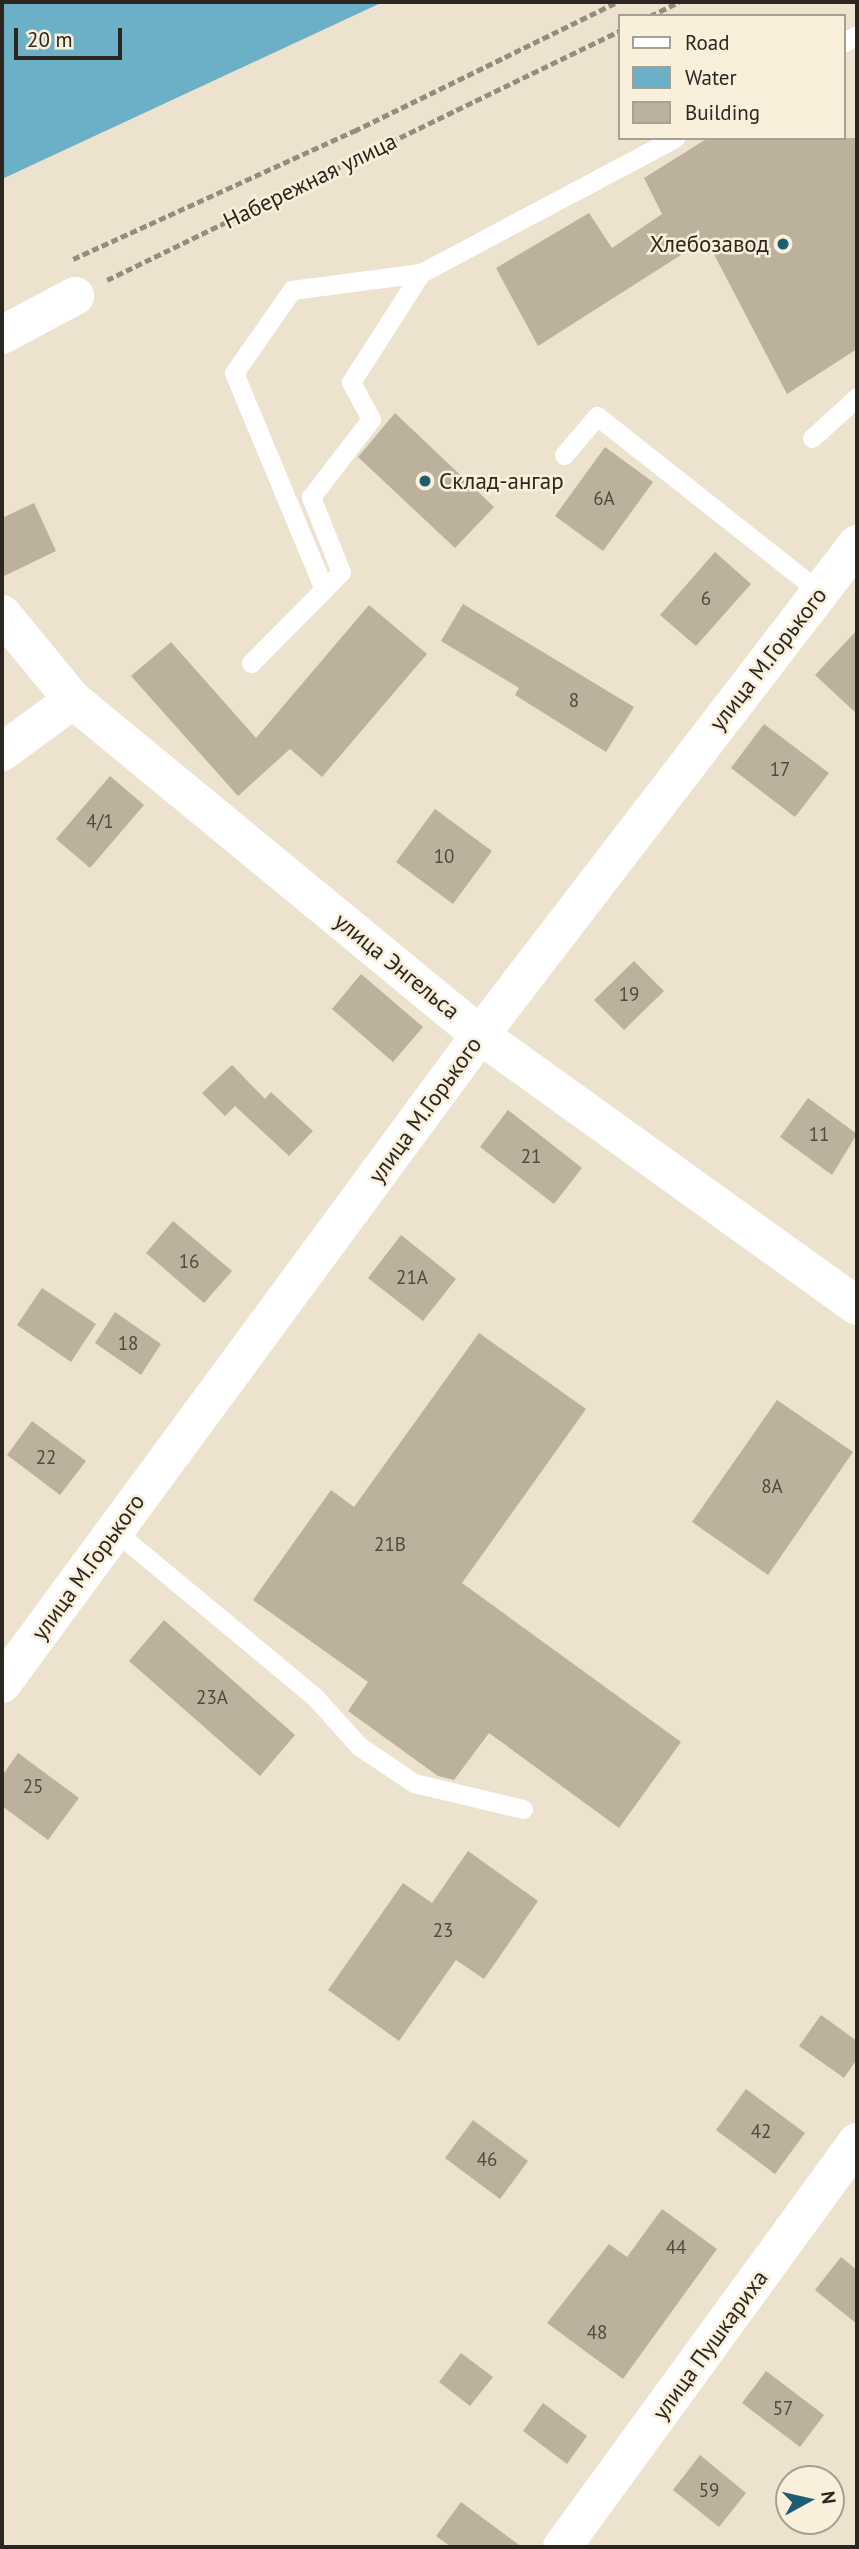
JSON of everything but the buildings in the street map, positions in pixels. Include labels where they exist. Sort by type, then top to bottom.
[{"type":"street","points":[[2,335],[72,278]]},
{"type":"street","name":"улица М.Горького","points":[[2,1684],[480,1035],[857,544]]},
{"type":"street","name":"улица Энгельса","points":[[2,614],[73,700],[480,1035],[857,1306]]},
{"type":"street","points":[[2,752],[73,700]]},
{"type":"street","name":"улица Пушкариха","points":[[562,2547],[857,2142]]},
{"type":"lane","points":[[324,589],[234,373],[292,290],[421,273],[672,140]]},
{"type":"lane","points":[[251,663],[341,572],[311,497],[371,419],[351,382],[421,273]]},
{"type":"lane","points":[[813,438],[857,397]]},
{"type":"lane","points":[[564,455],[597,416],[820,592]]},
{"type":"lane","points":[[115,1531],[314,1696],[359,1746],[415,1783],[523,1810]]},
{"type":"path","points":[[72,278],[354,131],[617,2]]},
{"type":"path","points":[[654,14],[678,2]]},
{"type":"path","name":"Набережная улица","points":[[72,278],[618,31]]},
{"type":"water","points":[[2,2],[383,2],[2,179]]},
{"type":"place","name":"Хлебозавод","points":[[783,244]]},
{"type":"place","name":"Склад-ангар","points":[[425,481]]}]
